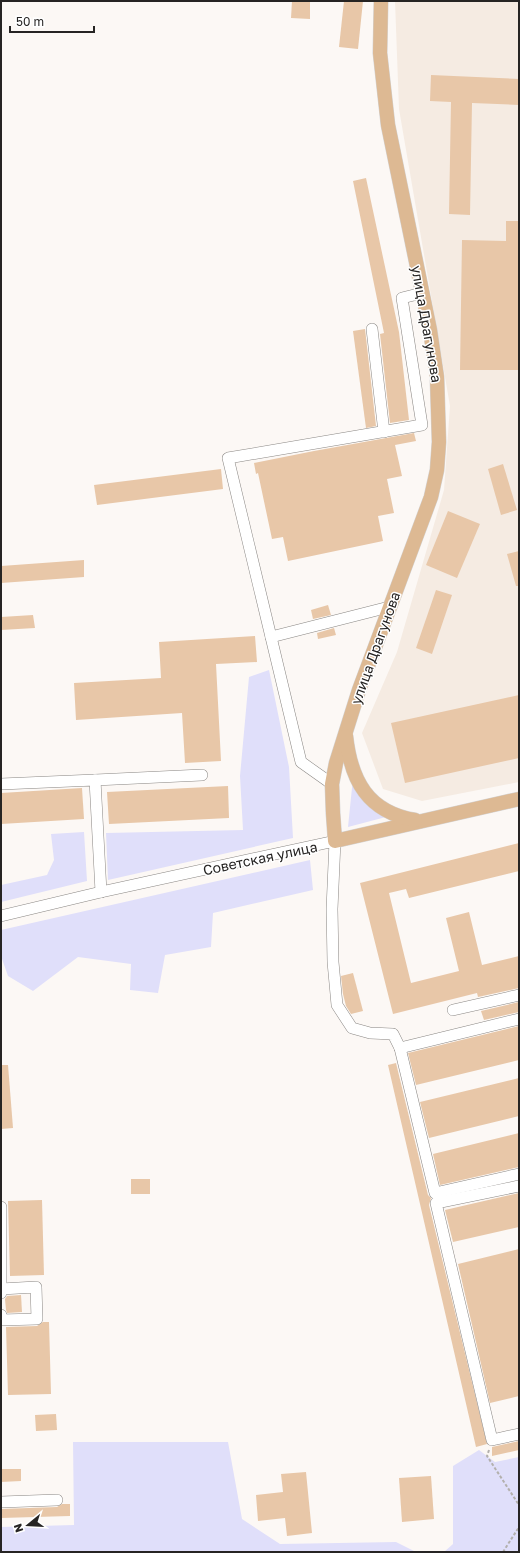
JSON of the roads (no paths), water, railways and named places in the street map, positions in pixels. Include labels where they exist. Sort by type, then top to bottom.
[{"type":"main road","name":"улица Драгунова","points":[[335,841],[332,784],[336,763],[389,607],[431,497],[437,470],[439,442],[437,378],[430,330],[388,125],[380,53],[381,1]]},
{"type":"main road","points":[[346,730],[348,755],[354,774],[366,795],[381,808],[399,817],[422,821]]},
{"type":"main road","name":"Советская улица","points":[[335,841],[519,798]]},
{"type":"street","points":[[332,784],[301,762],[228,458],[422,425],[402,298],[422,293]]},
{"type":"street","points":[[372,329],[384,432]]},
{"type":"street","points":[[270,637],[389,607]]},
{"type":"street","points":[[1,784],[202,775]]},
{"type":"street","points":[[95,780],[101,892]]},
{"type":"street","points":[[335,841],[332,909],[333,962],[337,1005],[352,1028],[370,1033],[393,1034],[400,1048],[435,1193],[519,1174]]},
{"type":"street","name":"Советская улица","points":[[1,916],[101,892],[335,841]]},
{"type":"street","points":[[453,1010],[519,995]]},
{"type":"street","points":[[400,1048],[519,1019]]},
{"type":"street","points":[[519,1186],[436,1203],[492,1440],[519,1434]]},
{"type":"street","points":[[1,1207],[1,1293]]},
{"type":"street","points":[[1,1289],[36,1287],[37,1319],[1,1320],[1,1315]]},
{"type":"street","points":[[1,1502],[57,1500]]}]
